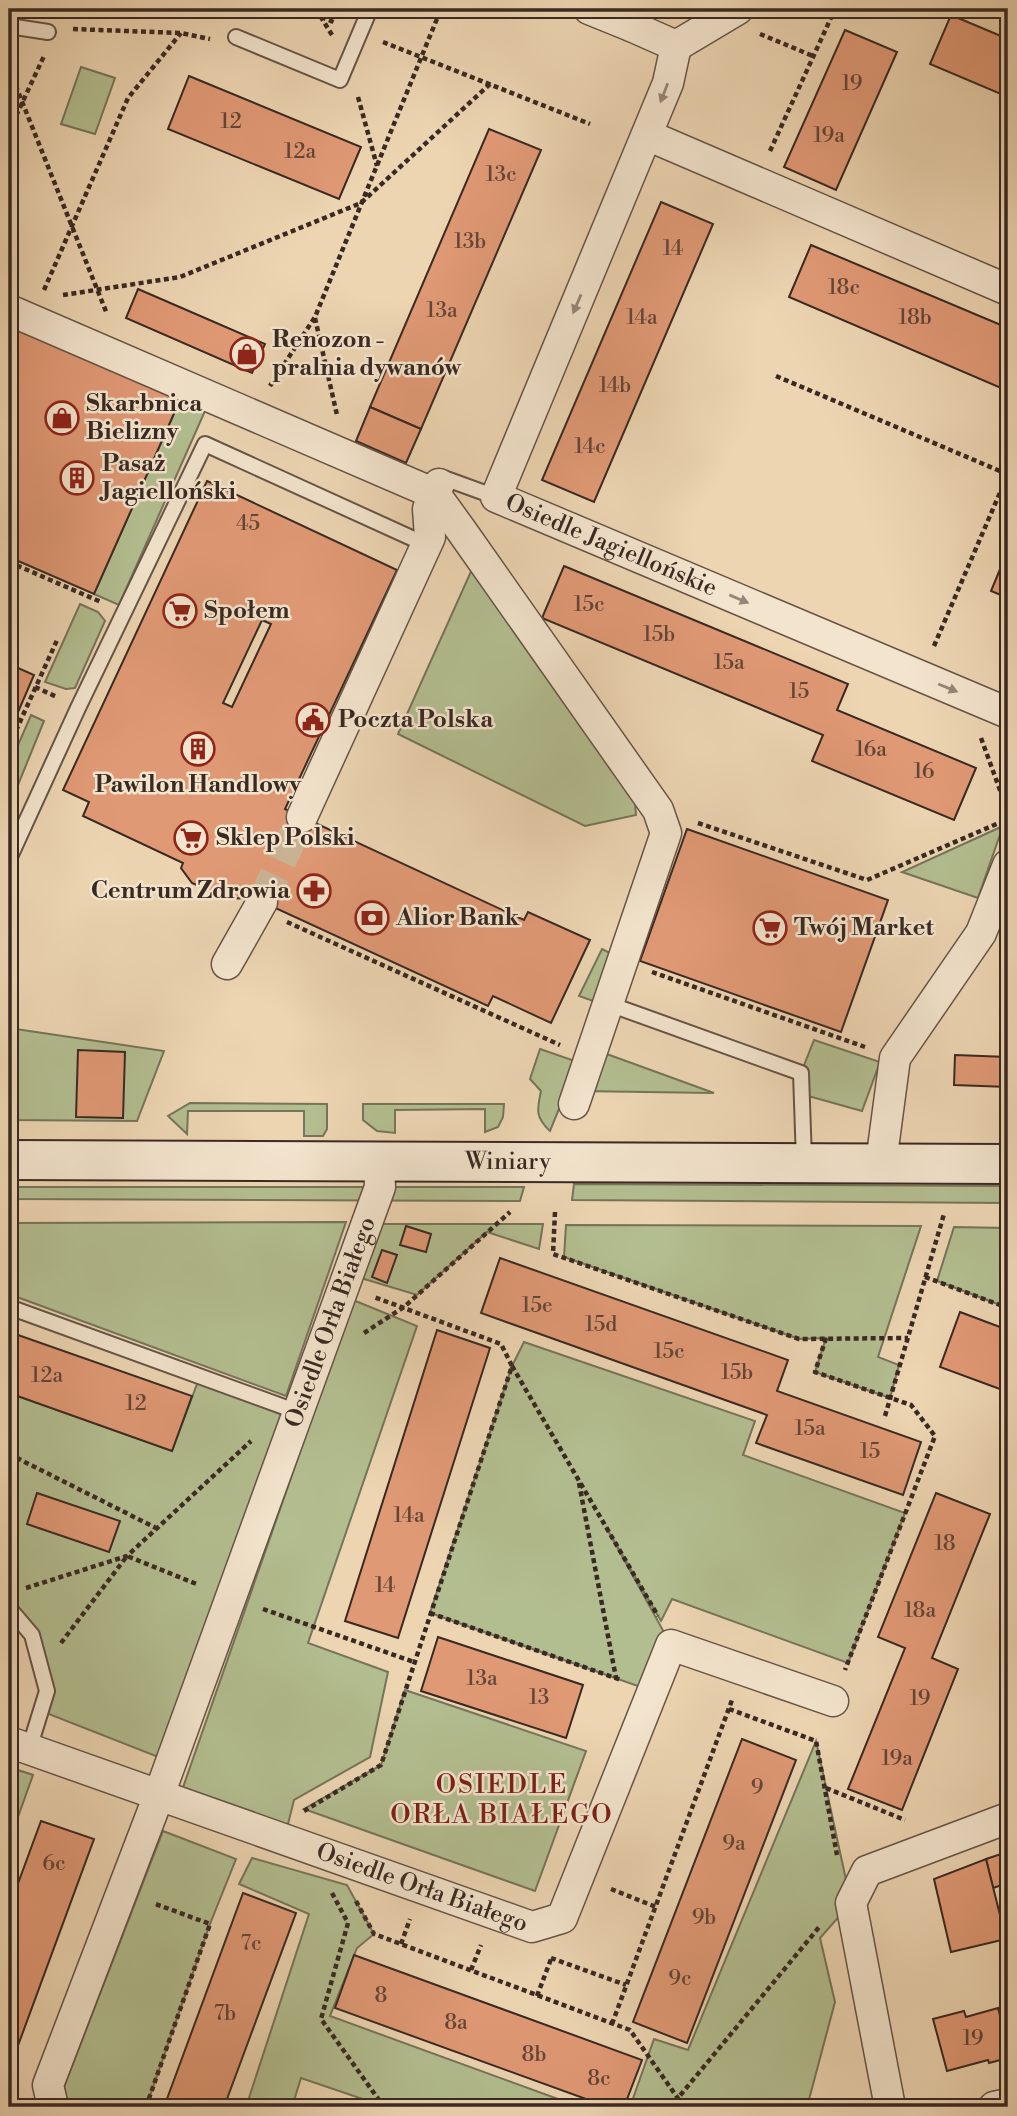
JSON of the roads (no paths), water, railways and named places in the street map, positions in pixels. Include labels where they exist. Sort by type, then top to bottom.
[{"type":"street","points":[[589,9],[635,18],[676,46],[729,13]]},
{"type":"street","name":"Osiedle Jagiellońskie","points":[[676,46],[668,83],[648,135],[496,497],[1008,713]]},
{"type":"street","points":[[648,135],[1008,290]]},
{"type":"street","points":[[27,309],[125,360],[346,456],[438,485],[658,810],[666,833],[574,1104]]},
{"type":"street","points":[[302,817],[427,545],[430,537],[428,509],[438,485]]},
{"type":"street","points":[[881,1163],[895,1058],[974,943],[994,905],[1008,864]]},
{"type":"street","points":[[228,964],[260,905]]},
{"type":"street","name":"Winiary","points":[[9,1160],[1008,1164]]},
{"type":"street","name":"Osiedle Orła Białego","points":[[47,2100],[231,1597],[293,1409],[316,1364],[380,1187],[379,1162]]},
{"type":"street","name":"Osiedle Orła Białego","points":[[19,1746],[532,1927],[562,1917],[671,1645],[833,1701]]},
{"type":"street","points":[[890,2107],[851,1903],[867,1871],[1008,1818]]},
{"type":"street","points":[[994,2107],[1008,2104]]},
{"type":"lane","points":[[236,37],[340,80],[370,9]]},
{"type":"lane","points":[[9,26],[48,32]]},
{"type":"lane","points":[[9,859],[205,444],[427,545]]},
{"type":"lane","points":[[438,485],[496,497]]},
{"type":"lane","points":[[609,1004],[801,1073],[804,1163]]},
{"type":"lane","points":[[9,1307],[293,1409]]},
{"type":"lane","points":[[9,1608],[32,1635],[47,1690],[19,1746]]},
{"type":"tunnel","points":[[262,902],[302,817]]},
{"type":"place","name":"Renozon - pralnia dywanów","points":[[247,354]]},
{"type":"place","name":"Skarbnica Bielizny","points":[[62,418]]},
{"type":"place","name":"Pasaż Jagielloński","points":[[77,478]]},
{"type":"place","name":"Społem","points":[[180,611]]},
{"type":"place","name":"Poczta Polska","points":[[313,720]]},
{"type":"place","name":"Pawilon Handlowy","points":[[198,749]]},
{"type":"place","name":"Sklep Polski","points":[[191,838]]},
{"type":"place","name":"Centrum Zdrowia","points":[[314,891]]},
{"type":"place","name":"Alior Bank","points":[[372,918]]},
{"type":"place","name":"Twój Market","points":[[770,928]]},
{"type":"district","name":"OSIEDLE ORŁA BIAŁEGO","points":[[502,1800]]}]
